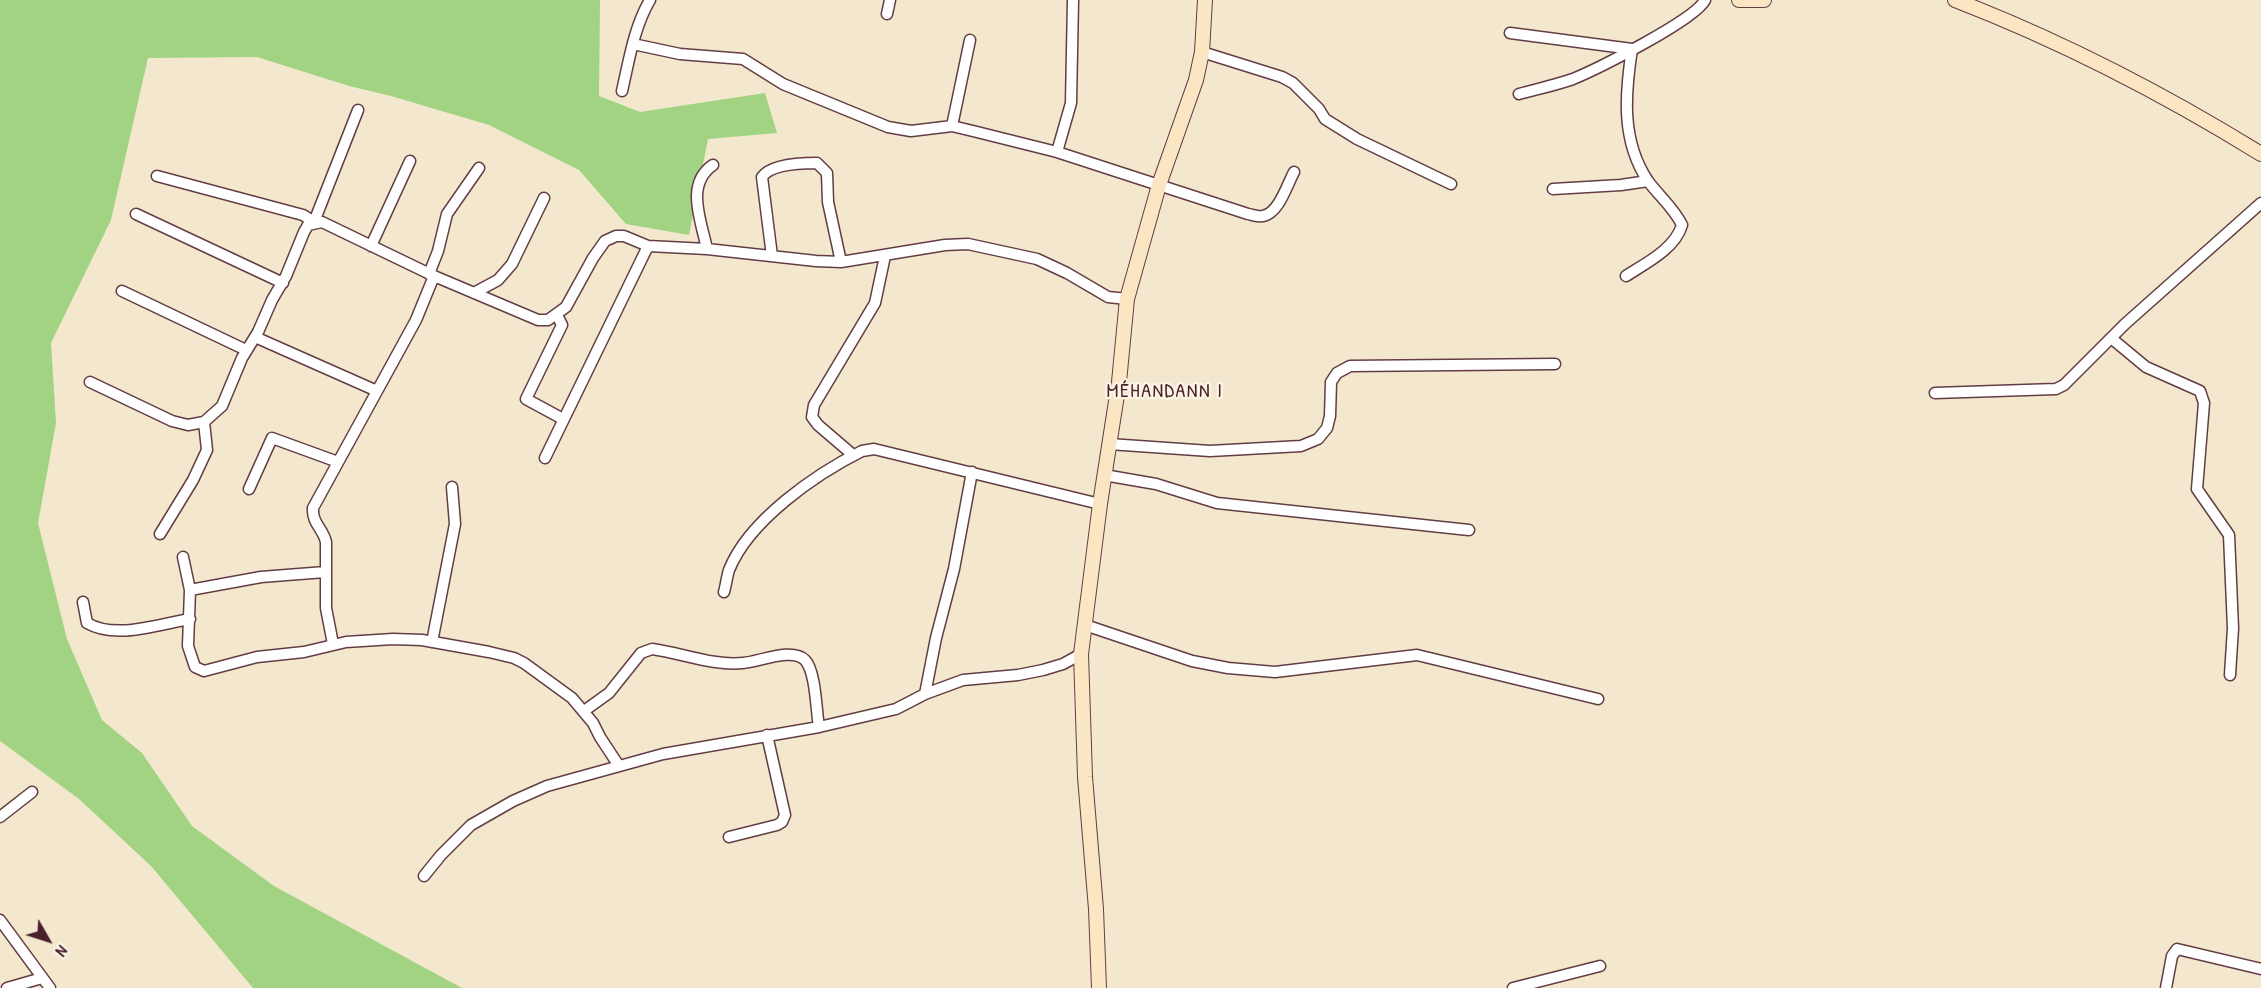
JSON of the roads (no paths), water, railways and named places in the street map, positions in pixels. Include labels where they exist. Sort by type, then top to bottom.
[{"type":"street","points":[[622,91],[633,44],[650,0]]},
{"type":"street","points":[[887,14],[890,0]]},
{"type":"street","points":[[1057,152],[1071,103],[1073,0]]},
{"type":"street","points":[[1099,988],[1096,909],[1085,777],[1081,654],[1104,475],[1119,382],[1127,299],[1159,185],[1183,119],[1202,52],[1204,0]]},
{"type":"street","points":[[1519,94],[1570,80],[1597,69],[1678,22],[1695,11],[1705,0]]},
{"type":"street","points":[[1739,0],[1764,0]]},
{"type":"street","points":[[1955,0],[1976,4],[2122,76],[2261,154]]},
{"type":"street","points":[[1510,33],[1632,49]]},
{"type":"street","points":[[952,126],[970,40]]},
{"type":"street","points":[[633,44],[680,54],[743,58],[783,84],[888,127],[912,131],[952,126],[1057,152],[1262,217],[1271,213],[1277,205],[1294,172]]},
{"type":"street","points":[[1626,276],[1672,244],[1680,234],[1682,225],[1648,181],[1633,154],[1627,119],[1626,85],[1632,49]]},
{"type":"street","points":[[1202,52],[1282,77],[1293,83],[1319,109],[1325,119],[1357,139],[1451,184]]},
{"type":"street","points":[[314,222],[358,110]]},
{"type":"street","points":[[371,246],[410,160]]},
{"type":"street","points":[[772,256],[762,177],[765,172],[773,168],[817,163],[827,174],[828,202],[841,262]]},
{"type":"street","points":[[707,249],[696,195],[698,182],[703,172],[713,165]]},
{"type":"street","points":[[333,645],[326,608],[326,542],[314,521],[313,508],[416,320],[447,214],[478,168]]},
{"type":"street","points":[[157,176],[303,215],[314,222]]},
{"type":"street","points":[[1553,189],[1648,181]]},
{"type":"street","points":[[474,293],[498,280],[512,264],[544,198]]},
{"type":"street","points":[[1935,393],[2056,389],[2064,385],[2111,338],[2261,203]]},
{"type":"street","points":[[136,214],[283,283]]},
{"type":"street","points":[[90,382],[172,421],[188,425],[204,422],[222,406],[246,350],[283,283],[304,232],[308,225],[314,222],[322,222],[431,275],[538,320],[548,320],[566,307],[593,258],[606,241],[616,236],[624,236],[648,246],[707,249],[841,262],[945,244],[968,244],[1037,259],[1067,273],[1108,297],[1127,299]]},
{"type":"street","points":[[545,458],[648,246]]},
{"type":"street","points":[[853,455],[812,417],[814,405],[875,303],[885,256]]},
{"type":"street","points":[[122,291],[246,350]]},
{"type":"street","points":[[557,315],[562,325],[526,399],[563,419]]},
{"type":"street","points":[[255,337],[377,390]]},
{"type":"street","points":[[2111,338],[2146,367],[2200,392],[2204,403],[2197,489],[2229,535],[2234,628],[2230,675]]},
{"type":"street","points":[[1109,444],[1210,451],[1301,446],[1318,439],[1327,428],[1330,416],[1331,382],[1337,373],[1350,366],[1556,364]]},
{"type":"street","points":[[160,534],[193,480],[207,450],[204,422]]},
{"type":"street","points":[[249,489],[272,438],[338,462]]},
{"type":"street","points":[[724,592],[729,570],[740,550],[780,504],[862,451],[874,449],[1100,504]]},
{"type":"street","points":[[925,694],[940,620],[954,568],[972,472]]},
{"type":"street","points":[[1104,475],[1156,484],[1217,503],[1468,530]]},
{"type":"street","points":[[432,642],[455,524],[453,486]]},
{"type":"street","points":[[183,557],[190,590],[188,646],[195,667],[204,671],[257,657],[304,652],[333,645],[393,639],[432,642],[489,652],[514,658],[553,684],[584,711],[619,766]]},
{"type":"street","points":[[190,590],[261,577],[325,572]]},
{"type":"street","points":[[83,602],[87,623],[97,629],[121,631],[190,619]]},
{"type":"street","points":[[1085,625],[1192,661],[1228,668],[1275,672],[1417,655],[1598,699]]},
{"type":"street","points":[[584,711],[609,693],[641,653],[652,649],[742,664],[799,655],[811,670],[819,727]]},
{"type":"street","points":[[424,876],[471,825],[513,801],[547,786],[663,754],[819,727],[896,709],[925,694],[963,680],[1018,675],[1043,670],[1063,664],[1081,654]]},
{"type":"street","points":[[729,837],[777,825],[782,822],[785,815],[767,735]]},
{"type":"street","points":[[0,817],[32,792]]},
{"type":"street","points":[[0,920],[50,988]]},
{"type":"street","points":[[2166,988],[2172,956],[2176,949],[2261,969]]},
{"type":"street","points":[[1513,988],[1600,966]]},
{"type":"street","points":[[7,988],[42,978]]},
{"type":"district","name":"MÉHANDANN I","points":[[1165,392]]}]
